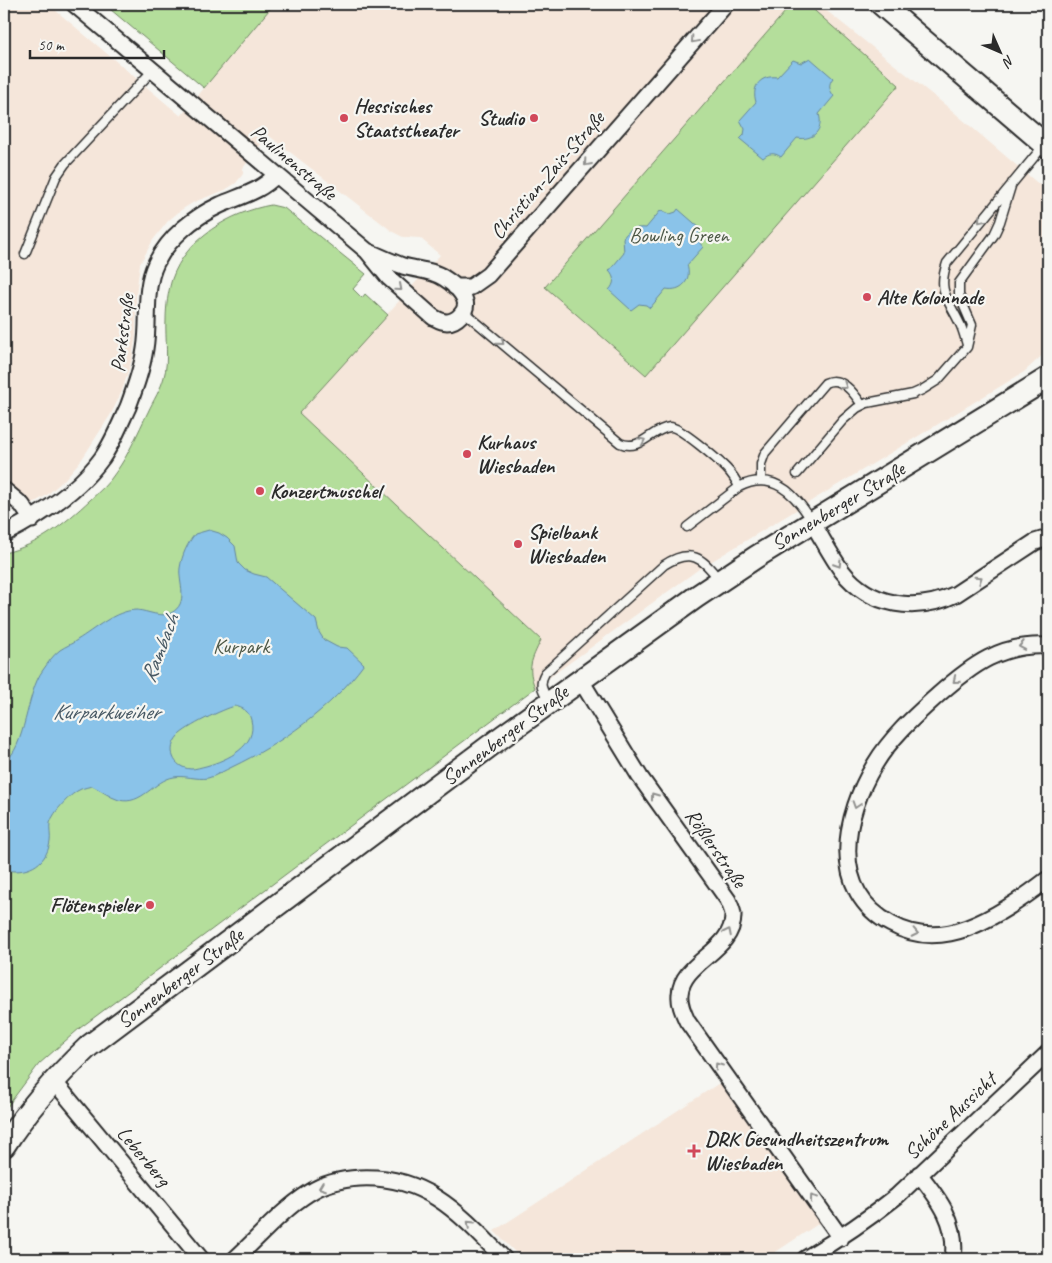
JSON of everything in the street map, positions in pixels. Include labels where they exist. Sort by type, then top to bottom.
[{"type":"main road","points":[[881,4],[1046,145]]},
{"type":"main road","name":"Sonnenberger Straße","points":[[4,1146],[26,1112],[53,1080],[89,1046],[550,701],[719,580],[1048,378]]},
{"type":"street","name":"Paulinenstraße","points":[[74,4],[367,251],[389,278],[438,320],[452,321],[457,319],[463,311]]},
{"type":"street","name":"Christian-Zais-Straße","points":[[455,287],[470,287],[488,274],[726,4]]},
{"type":"street","name":"Parkstraße","points":[[4,534],[32,520],[52,506],[102,458],[118,430],[136,386],[146,348],[148,288],[156,263],[172,239],[193,220],[219,206],[261,189],[276,176]]},
{"type":"street","points":[[367,251],[403,266],[434,273],[444,278],[455,287],[466,302],[463,311]]},
{"type":"street","points":[[4,490],[22,506],[32,520]]},
{"type":"street","points":[[812,522],[842,570],[852,582],[878,598],[905,605],[918,606],[944,600],[956,594],[1035,542],[1048,538]]},
{"type":"street","points":[[1048,646],[1020,646],[987,658],[951,684],[898,733],[875,764],[858,800],[848,840],[847,861],[856,889],[864,902],[874,912],[898,928],[923,934],[936,935],[962,930],[1011,905],[1048,879]]},
{"type":"street","name":"Rößlerstraße","points":[[580,680],[640,777],[728,900],[733,915],[731,926],[725,938],[684,980],[680,993],[681,1007],[687,1021],[841,1238]]},
{"type":"street","name":"Schöne Aussicht","points":[[805,1259],[841,1238],[897,1196],[1048,1053]]},
{"type":"street","name":"Leberberg","points":[[53,1080],[201,1259]]},
{"type":"street","points":[[919,1174],[938,1198],[946,1213],[954,1236],[953,1259]]},
{"type":"street","points":[[235,1259],[286,1210],[310,1192],[342,1179],[373,1178],[400,1181],[425,1190],[456,1212],[504,1259]]},
{"type":"lane","points":[[25,254],[56,176],[153,70]]},
{"type":"lane","points":[[967,347],[959,322],[942,288],[943,275],[947,263],[954,252],[1046,145]]},
{"type":"lane","points":[[797,474],[843,420],[862,405],[913,394],[922,390],[938,380],[967,347],[972,326],[959,295],[959,283],[994,235],[1012,183]]},
{"type":"lane","points":[[463,311],[620,444],[634,445],[644,442],[668,428],[679,429],[726,467],[735,478],[739,487]]},
{"type":"lane","points":[[761,481],[761,464],[766,454],[821,387],[830,381],[841,383],[851,391],[862,405]]},
{"type":"lane","points":[[687,527],[739,487],[753,481],[772,482],[789,492],[812,522]]},
{"type":"lane","points":[[550,701],[541,688],[541,680],[545,672],[664,564],[676,558],[692,557],[709,566],[719,580]]},
{"type":"shaded area","points":[[4,4],[48,4],[181,116],[274,4],[818,4],[949,108],[1048,192],[1048,350],[1024,372],[699,569],[535,688],[529,673],[532,657],[541,640],[299,413],[440,255],[420,238],[403,237],[393,232],[268,135],[243,168],[243,174],[236,183],[181,210],[168,221],[153,240],[140,264],[136,295],[136,335],[132,359],[122,391],[111,414],[82,459],[64,480],[47,495],[28,506],[4,485]]},
{"type":"shaded area","name":"DRK Gesundheitszentrum Wiesbaden","points":[[724,1080],[821,1222],[765,1259],[522,1259],[494,1231]]},
{"type":"green space","points":[[104,4],[274,4],[204,88]]},
{"type":"green space","name":"Bowling Green","points":[[792,4],[807,4],[899,85],[646,375],[545,287]]},
{"type":"green space","name":"Kurpark","points":[[271,205],[284,208],[366,274],[353,289],[362,298],[365,294],[388,315],[299,413],[541,640],[531,664],[531,675],[535,688],[80,1028],[39,1064],[4,1111],[4,553],[29,545],[61,525],[107,484],[121,465],[163,381],[166,364],[166,310],[169,289],[179,264],[199,239],[212,229],[241,214]]},
{"type":"water","points":[[810,58],[833,78],[830,82],[830,87],[834,96],[819,114],[820,125],[816,133],[808,138],[797,138],[781,157],[772,154],[763,158],[740,139],[744,135],[745,129],[740,120],[756,102],[756,87],[762,80],[777,77],[793,60],[801,63]]},
{"type":"water","points":[[678,209],[701,229],[698,236],[703,247],[687,265],[687,280],[681,287],[666,289],[650,308],[639,304],[631,310],[609,290],[614,280],[609,271],[624,253],[623,238],[633,229],[646,228],[661,210],[670,214]]},
{"type":"water","name":"Kurparkweiher","points":[[209,530],[227,538],[235,546],[238,563],[245,570],[266,577],[316,620],[319,632],[324,640],[337,647],[347,648],[364,664],[336,696],[287,736],[251,758],[214,776],[208,778],[174,777],[167,779],[141,796],[127,801],[115,799],[92,786],[77,791],[63,803],[50,823],[50,840],[44,857],[34,866],[27,869],[20,871],[4,870],[4,762],[11,755],[22,733],[37,680],[57,652],[105,621],[129,611],[137,610],[159,615],[171,613],[177,609],[182,598],[181,563],[185,550],[195,534]],"holes":[[[235,706],[249,714],[252,729],[250,737],[239,750],[223,760],[195,769],[185,768],[176,762],[173,757],[172,746],[182,732],[214,714]]]},
{"type":"place","name":"Hessisches Staatstheater","points":[[344,118]]},
{"type":"place","name":"Studio","points":[[534,118]]},
{"type":"place","name":"Alte Kolonnade","points":[[867,297]]},
{"type":"place","name":"Kurhaus Wiesbaden","points":[[467,454]]},
{"type":"place","name":"Konzertmuschel","points":[[260,491]]},
{"type":"place","name":"Spielbank Wiesbaden","points":[[518,544]]},
{"type":"place","name":"Flötenspieler","points":[[150,905]]},
{"type":"place","name":"DRK Gesundheitszentrum Wiesbaden","points":[[694,1151]]},
{"type":"water label","name":"Rambach","points":[[159,648]]}]
